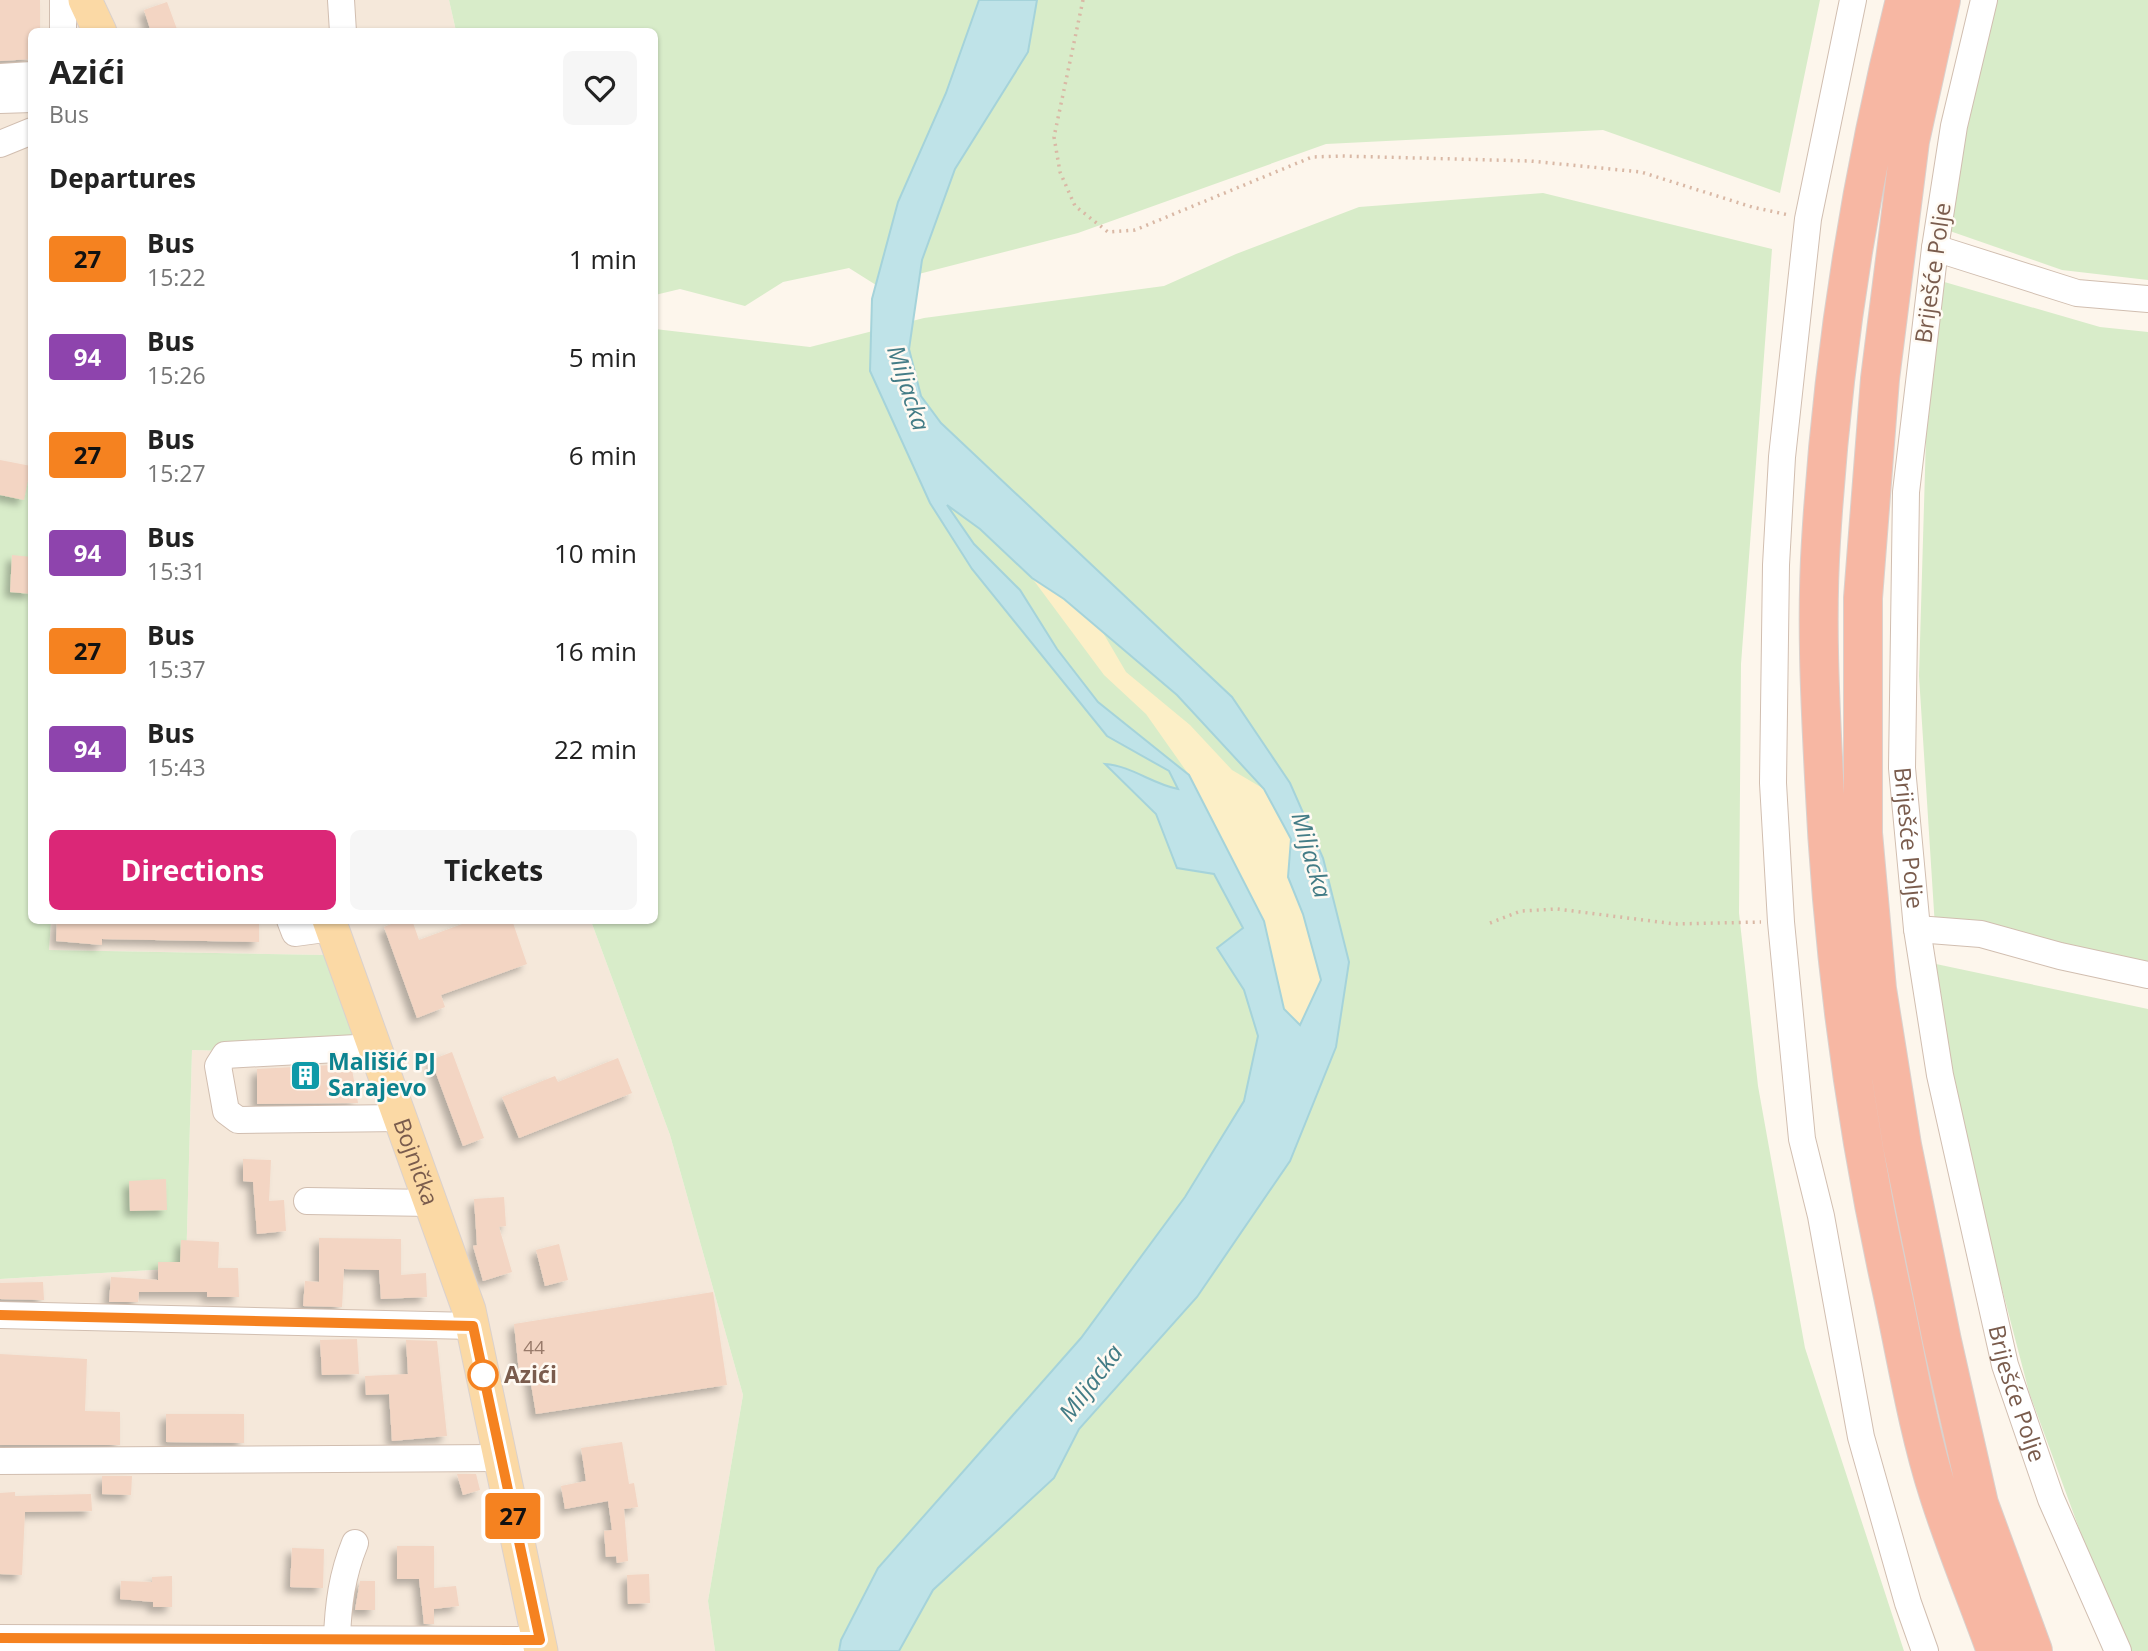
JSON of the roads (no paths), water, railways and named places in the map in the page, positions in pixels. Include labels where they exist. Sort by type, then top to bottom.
[{"type":"highway","points":[[1905,0],[1871,139],[1853,243],[1828,453],[1821,545],[1820,683],[1826,815],[1847,1050],[1877,1224],[1938,1490],[1996,1651]]},
{"type":"highway","points":[[1941,0],[1910,141],[1880,379],[1863,598],[1863,833],[1879,1002],[1902,1145],[1937,1315],[1979,1504],[2033,1651]]},
{"type":"main road","points":[[85,0],[98,28]]},
{"type":"main road","name":"Bojnička","points":[[330,924],[473,1326],[540,1645]]},
{"type":"street","points":[[63,0],[63,28]]},
{"type":"street","points":[[341,0],[343,28]]},
{"type":"street","points":[[1853,0],[1808,219],[1782,457],[1776,565],[1773,783],[1781,922],[1802,1139],[1821,1216],[1861,1437],[1908,1603],[1925,1651]]},
{"type":"street","name":"Briješće Polje","points":[[1984,0],[1954,126],[1935,248],[1906,492],[1902,768],[1916,929],[1940,1075],[2005,1364],[2051,1499],[2118,1651]]},
{"type":"street","points":[[0,77],[28,75]]},
{"type":"street","points":[[0,100],[28,99]]},
{"type":"street","points":[[0,144],[28,133]]},
{"type":"street","points":[[1935,248],[2077,293],[2148,299]]},
{"type":"street","points":[[290,924],[290,929],[295,933],[330,924]]},
{"type":"street","points":[[1916,929],[1982,934],[2060,956],[2148,975]]},
{"type":"street","points":[[375,1047],[225,1055],[218,1066],[226,1111],[239,1120],[401,1118]]},
{"type":"street","points":[[307,1201],[431,1203]]},
{"type":"street","points":[[0,1315],[473,1326]]},
{"type":"street","points":[[0,1461],[499,1458]]},
{"type":"street","points":[[337,1639],[338,1604],[346,1566],[355,1543]]},
{"type":"street","name":"Bojnička","points":[[0,1638],[337,1639],[540,1645]]},
{"type":"water","name":"Miljacka","points":[[979,0],[1037,0],[1028,52],[955,169],[922,260],[909,349],[921,396],[941,423],[1232,697],[1290,783],[1323,858],[1349,962],[1336,1047],[1290,1161],[1197,1297],[1079,1429],[1054,1478],[933,1590],[899,1651],[839,1651],[841,1640],[878,1568],[1081,1338],[1185,1197],[1244,1101],[1258,1036],[1244,990],[1217,948],[1243,928],[1214,874],[1177,868],[1156,814],[1105,764],[1124,768],[1178,789],[1169,771],[1107,736],[972,569],[930,503],[870,371],[872,299],[898,202],[946,93]],"holes":[[[947,505],[980,529],[1032,578],[1064,599],[1177,695],[1264,789],[1291,839],[1288,877],[1303,914],[1321,980],[1300,1025],[1284,1009],[1264,921],[1189,775],[1098,702],[1057,649],[1020,590],[974,544]]]},
{"type":"place","name":"Mališić PJ Sarajevo","points":[[305,1075]]},
{"type":"place","name":"Azići","points":[[483,1375]]}]
